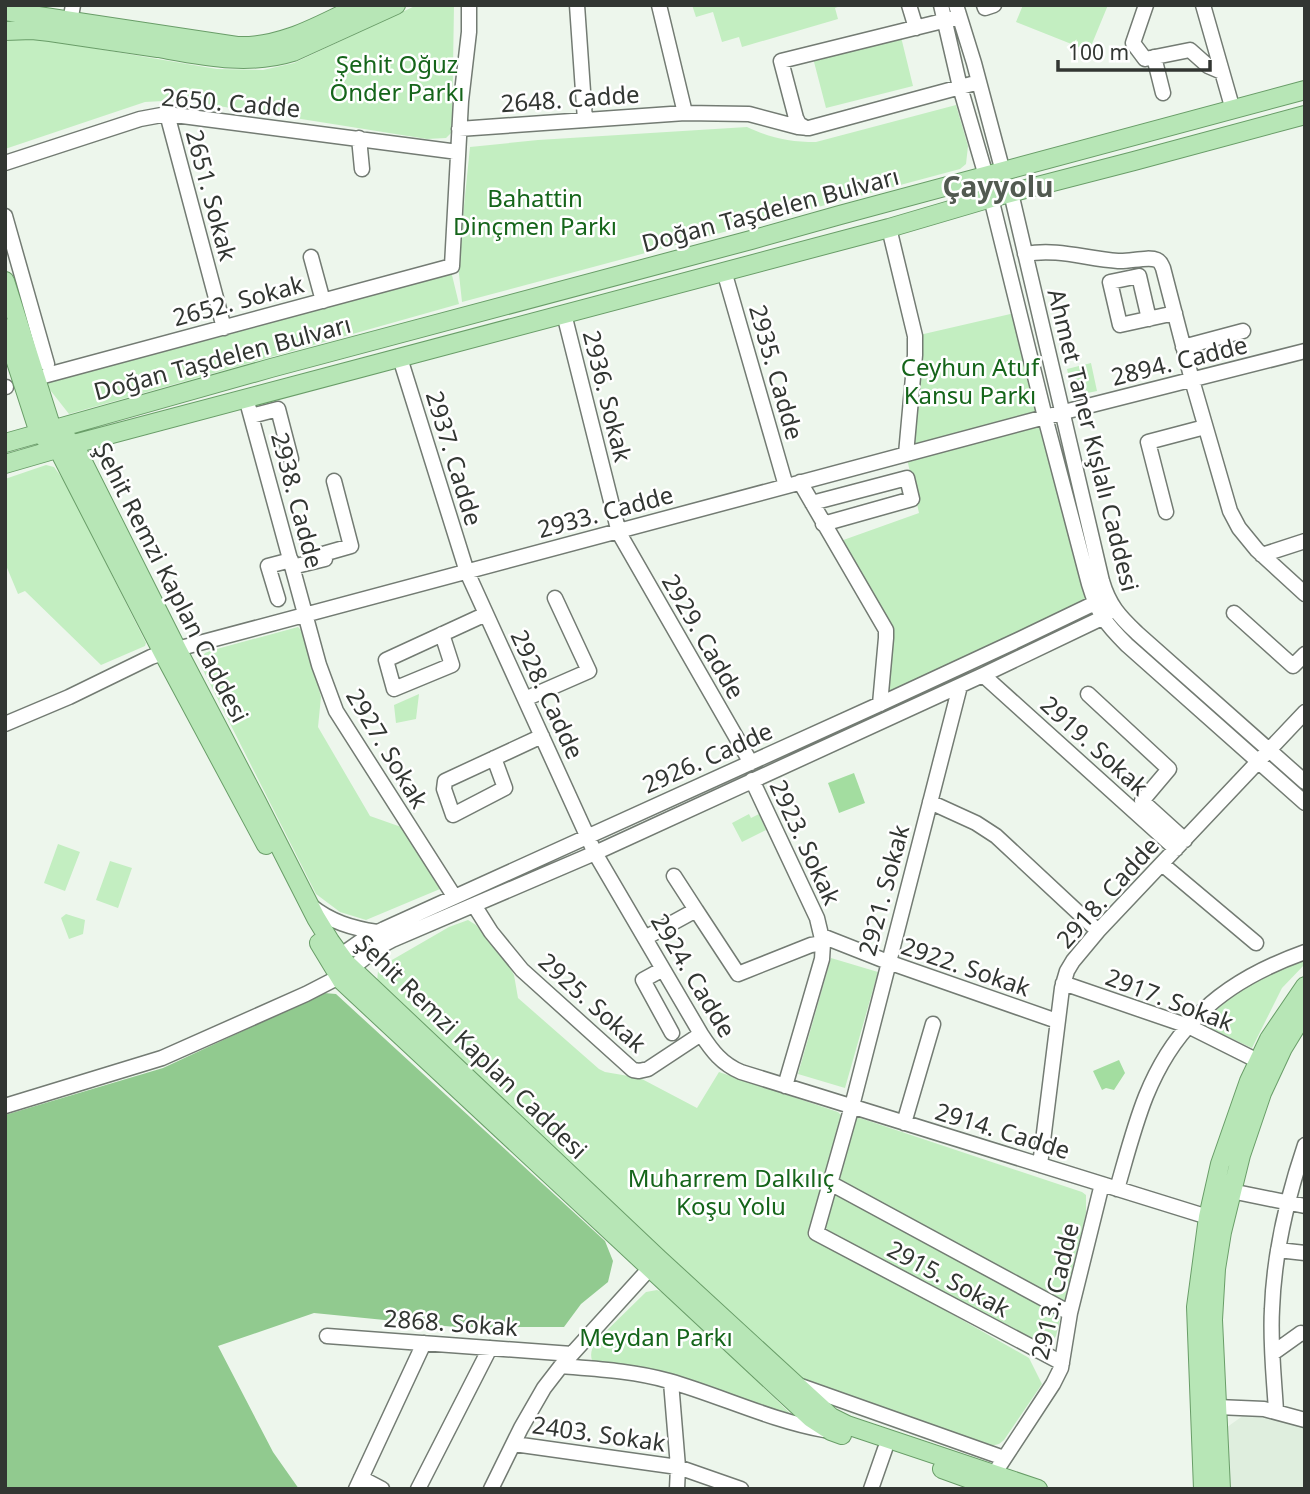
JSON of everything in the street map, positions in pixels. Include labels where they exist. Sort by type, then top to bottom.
[{"type":"main road","points":[[5,11],[71,13],[250,47],[291,37],[361,5]]},
{"type":"main road","points":[[5,31],[50,32],[209,57],[254,60],[293,52],[396,5]]},
{"type":"main road","name":"Doğan Taşdelen Bulvarı","points":[[5,443],[271,368],[1305,90]]},
{"type":"main road","name":"Doğan Taşdelen Bulvarı","points":[[5,464],[66,446],[248,407],[400,358],[1305,115]]},
{"type":"main road","points":[[11,278],[41,371],[45,431]]},
{"type":"main road","points":[[5,328],[45,431],[66,446]]},
{"type":"main road","name":"Şehit Remzi Kaplan Caddesi","points":[[66,446],[170,651],[340,967],[655,1264],[811,1418],[831,1431],[886,1449],[996,1481],[1038,1489]]},
{"type":"main road","name":"Şehit Remzi Kaplan Caddesi","points":[[170,651],[310,905],[340,967]]},
{"type":"main road","points":[[1203,1489],[1196,1307],[1208,1217],[1231,1128],[1258,1060],[1276,1026],[1305,986]]},
{"type":"main road","points":[[1221,1489],[1213,1339],[1214,1291],[1222,1232],[1231,1191],[1262,1093],[1283,1048],[1305,1012]]},
{"type":"main road","name":"Şehit Remzi Kaplan Caddesi","points":[[655,1264],[838,1422],[996,1481]]},
{"type":"street","points":[[458,152],[469,5]]},
{"type":"street","points":[[578,5],[585,120]]},
{"type":"street","points":[[659,5],[685,113]]},
{"type":"street","points":[[909,5],[916,28]]},
{"type":"street","points":[[941,5],[953,14],[979,82],[1003,172]]},
{"type":"street","points":[[1146,5],[1133,43],[1145,59],[1190,50],[1208,66],[1222,72]]},
{"type":"street","points":[[1203,5],[1233,110]]},
{"type":"street","points":[[953,14],[916,28],[781,61],[796,118],[799,124],[806,128],[814,127],[979,82]]},
{"type":"street","points":[[953,14],[960,87],[986,176]]},
{"type":"street","points":[[1154,57],[1163,93]]},
{"type":"street","name":"2648. Cadde","points":[[459,129],[685,113],[749,114],[806,128]]},
{"type":"street","name":"2650. Cadde","points":[[5,163],[139,119],[167,114],[458,152]]},
{"type":"street","name":"2651. Sokak","points":[[167,114],[224,328]]},
{"type":"street","points":[[359,138],[362,169]]},
{"type":"street","name":"2652. Sokak","points":[[41,371],[224,328],[452,266],[458,152]]},
{"type":"street","name":"Ahmet Taner Kışlalı Caddesi","points":[[1011,193],[1064,412],[1104,606],[1305,782]]},
{"type":"street","name":"Ahmet Taner Kışlalı Caddesi","points":[[990,198],[1045,417],[1104,606],[1126,645],[1305,803]]},
{"type":"street","points":[[5,216],[11,278]]},
{"type":"street","points":[[889,228],[915,337],[906,454]]},
{"type":"street","points":[[1025,254],[1061,252],[1117,261],[1155,259],[1161,263],[1230,511],[1239,528],[1262,555],[1305,594]]},
{"type":"street","points":[[311,257],[323,301]]},
{"type":"street","name":"2935. Cadde","points":[[724,271],[793,484],[812,503],[886,631],[880,704]]},
{"type":"street","points":[[1149,319],[1175,313]]},
{"type":"street","name":"2936. Sokak","points":[[564,314],[619,531]]},
{"type":"street","points":[[1184,347],[1243,331]]},
{"type":"street","name":"2894. Cadde","points":[[1045,417],[1305,351]]},
{"type":"street","name":"2937. Cadde","points":[[400,358],[467,572]]},
{"type":"street","points":[[248,407],[278,409],[291,459]]},
{"type":"street","name":"2938. Cadde","points":[[248,407],[306,615]]},
{"type":"street","name":"2933. Cadde","points":[[5,724],[69,697],[151,657],[170,651],[1045,417]]},
{"type":"street","points":[[1166,512],[1148,442],[1205,427]]},
{"type":"street","points":[[834,473],[851,516]]},
{"type":"street","points":[[812,503],[908,478],[912,499],[823,524]]},
{"type":"street","points":[[278,599],[268,566],[325,559],[323,554],[351,546],[334,481]]},
{"type":"street","name":"2929. Cadde","points":[[619,531],[751,763]]},
{"type":"street","points":[[1262,555],[1305,541]]},
{"type":"street","name":"2928. Cadde","points":[[467,572],[595,853]]},
{"type":"street","points":[[525,699],[589,671],[555,598]]},
{"type":"street","name":"2926. Cadde","points":[[340,967],[384,944],[595,853],[983,675],[1104,606]]},
{"type":"street","name":"2926. Cadde","points":[[340,967],[377,932],[880,704],[1104,606]]},
{"type":"street","points":[[1234,613],[1293,666],[1305,654]]},
{"type":"street","points":[[442,634],[452,664],[394,689],[386,660],[442,634],[486,614]]},
{"type":"street","name":"2927. Sokak","points":[[306,615],[322,677],[336,711],[454,896]]},
{"type":"street","name":"2919. Sokak","points":[[983,675],[1181,845]]},
{"type":"street","name":"2921. Sokak","points":[[816,1233],[852,1106],[960,685]]},
{"type":"street","points":[[1087,694],[1169,769],[1142,801],[1181,845]]},
{"type":"street","name":"2918. Cadde","points":[[1040,1165],[1063,982],[1073,961],[1098,931],[1305,712]]},
{"type":"street","points":[[494,758],[505,788],[453,815],[444,781],[494,758],[542,736]]},
{"type":"street","name":"2923. Sokak","points":[[752,780],[817,918],[823,940],[822,959],[785,1086]]},
{"type":"street","points":[[930,803],[976,823],[996,836],[1098,931]]},
{"type":"street","name":"2924. Cadde","points":[[595,853],[714,1053],[731,1067],[785,1086]]},
{"type":"street","points":[[1162,864],[1256,943]]},
{"type":"street","points":[[674,876],[738,974],[823,940]]},
{"type":"street","points":[[310,905],[324,916],[338,922],[377,932]]},
{"type":"street","name":"2925. Sokak","points":[[474,905],[491,932],[522,970],[633,1070],[645,1070],[701,1034]]},
{"type":"street","points":[[645,938],[696,910]]},
{"type":"street","name":"2922. Sokak","points":[[823,940],[1057,1021]]},
{"type":"street","name":"2913. Cadde","points":[[996,1481],[1004,1458],[1053,1384],[1062,1363],[1069,1313],[1109,1187],[1156,1075],[1188,1026],[1203,1011],[1232,989],[1274,965],[1305,952]]},
{"type":"street","points":[[5,1106],[162,1059],[306,994],[340,967]]},
{"type":"street","points":[[663,969],[643,980],[672,1033]]},
{"type":"street","name":"2917. Sokak","points":[[1063,982],[1188,1026],[1258,1060]]},
{"type":"street","points":[[904,1123],[933,1024]]},
{"type":"street","name":"2914. Cadde","points":[[785,1086],[1208,1217]]},
{"type":"street","points":[[1276,1411],[1272,1311],[1278,1250],[1288,1203],[1302,1164],[1305,1146]]},
{"type":"street","points":[[830,1183],[1069,1313]]},
{"type":"street","points":[[1231,1191],[1305,1206]]},
{"type":"street","name":"2915. Sokak","points":[[816,1233],[1062,1363]]},
{"type":"street","points":[[1278,1250],[1305,1253]]},
{"type":"street","points":[[491,1489],[537,1399],[561,1366],[655,1264]]},
{"type":"street","points":[[1273,1353],[1301,1333],[1305,1334]]},
{"type":"street","name":"2868. Sokak","points":[[327,1336],[572,1354]]},
{"type":"street","points":[[382,1489],[358,1483],[424,1343]]},
{"type":"street","points":[[418,1489],[490,1348]]},
{"type":"street","points":[[561,1366],[671,1381],[781,1419],[831,1431]]},
{"type":"street","points":[[671,1381],[678,1466],[677,1489]]},
{"type":"street","points":[[798,1385],[1004,1458]]},
{"type":"street","points":[[1217,1407],[1259,1408],[1305,1420]]},
{"type":"street","name":"2403. Sokak","points":[[514,1444],[678,1466],[741,1489]]},
{"type":"street","points":[[871,1489],[886,1449]]},
{"type":"shaded area","points":[[854,773],[865,803],[839,813],[828,783]]},
{"type":"shaded area","points":[[324,993],[336,994],[605,1241],[613,1261],[608,1282],[581,1304],[564,1327],[455,1327],[314,1313],[218,1346],[273,1452],[299,1489],[5,1489],[5,1115],[163,1068]]},
{"type":"shaded area","points":[[1119,1060],[1125,1073],[1114,1090],[1102,1090],[1093,1071]]},
{"type":"shaded area","points":[[1244,1415],[1281,1420],[1305,1428],[1305,1489],[1230,1489],[1223,1430]]},
{"type":"green space","name":"Şehit Oğuz Önder Parkı","points":[[417,5],[454,5],[452,132],[446,138],[427,139],[181,100],[145,102],[5,149],[5,42],[17,38],[33,38],[217,69],[263,70],[294,63]]},
{"type":"green space","points":[[692,5],[843,5],[835,8],[838,19],[742,47],[739,37],[722,42],[713,12],[696,17]]},
{"type":"green space","points":[[1023,5],[1108,5],[1089,51],[1016,22]]},
{"type":"green space","points":[[901,37],[913,86],[826,108],[813,58]]},
{"type":"green space","name":"Bahattin Dinçmen Parkı","points":[[956,105],[968,146],[966,164],[960,169],[462,302],[458,265],[470,147],[747,127],[780,139],[816,142]]},
{"type":"green space","points":[[451,271],[459,304],[69,414],[43,381]]},
{"type":"green space","name":"Ceyhun Atuf Kansu Parkı","points":[[1019,312],[1095,603],[880,704],[886,638],[835,543],[919,513],[906,454],[915,336]]},
{"type":"green space","points":[[1091,363],[1097,391],[1078,395],[1076,385],[1071,386],[1067,369]]},
{"type":"green space","points":[[46,465],[54,467],[65,482],[146,643],[145,646],[101,665],[25,591],[18,594],[5,563],[5,479]]},
{"type":"green space","points":[[298,627],[305,634],[321,697],[318,727],[370,816],[404,828],[440,889],[366,920],[340,912],[316,894],[199,662],[205,653],[213,650]]},
{"type":"green space","points":[[419,694],[416,719],[396,723],[394,705]]},
{"type":"green space","points":[[749,814],[751,818],[759,814],[766,830],[742,842],[732,823]]},
{"type":"green space","points":[[58,844],[80,852],[65,891],[44,883]]},
{"type":"green space","points":[[110,861],[132,868],[118,908],[96,900]]},
{"type":"green space","points":[[66,914],[85,920],[83,934],[69,939],[61,918]]},
{"type":"green space","name":"Muharrem Dalkılıç Koşu Yolu","points":[[468,920],[476,925],[508,964],[514,975],[518,998],[599,1069],[640,1078],[697,1108],[719,1072],[838,1112],[843,1117],[811,1234],[1029,1358],[1042,1384],[1004,1440],[987,1447],[799,1379],[662,1250],[612,1209],[377,982],[378,971],[385,964],[449,927]]},
{"type":"green space","points":[[1305,956],[1305,964],[1282,988],[1252,1048],[1196,1022],[1218,1004],[1263,976]]},
{"type":"green space","points":[[831,958],[878,972],[845,1088],[798,1074]]},
{"type":"green space","points":[[857,1117],[1086,1195],[1086,1213],[1056,1336],[1052,1341],[1043,1344],[828,1232],[824,1223]]},
{"type":"green space","name":"Meydan Parkı","points":[[657,1290],[667,1294],[798,1421],[596,1368],[591,1355],[596,1341],[646,1292]]},
{"type":"district","name":"Çayyolu","points":[[998,186]]}]
